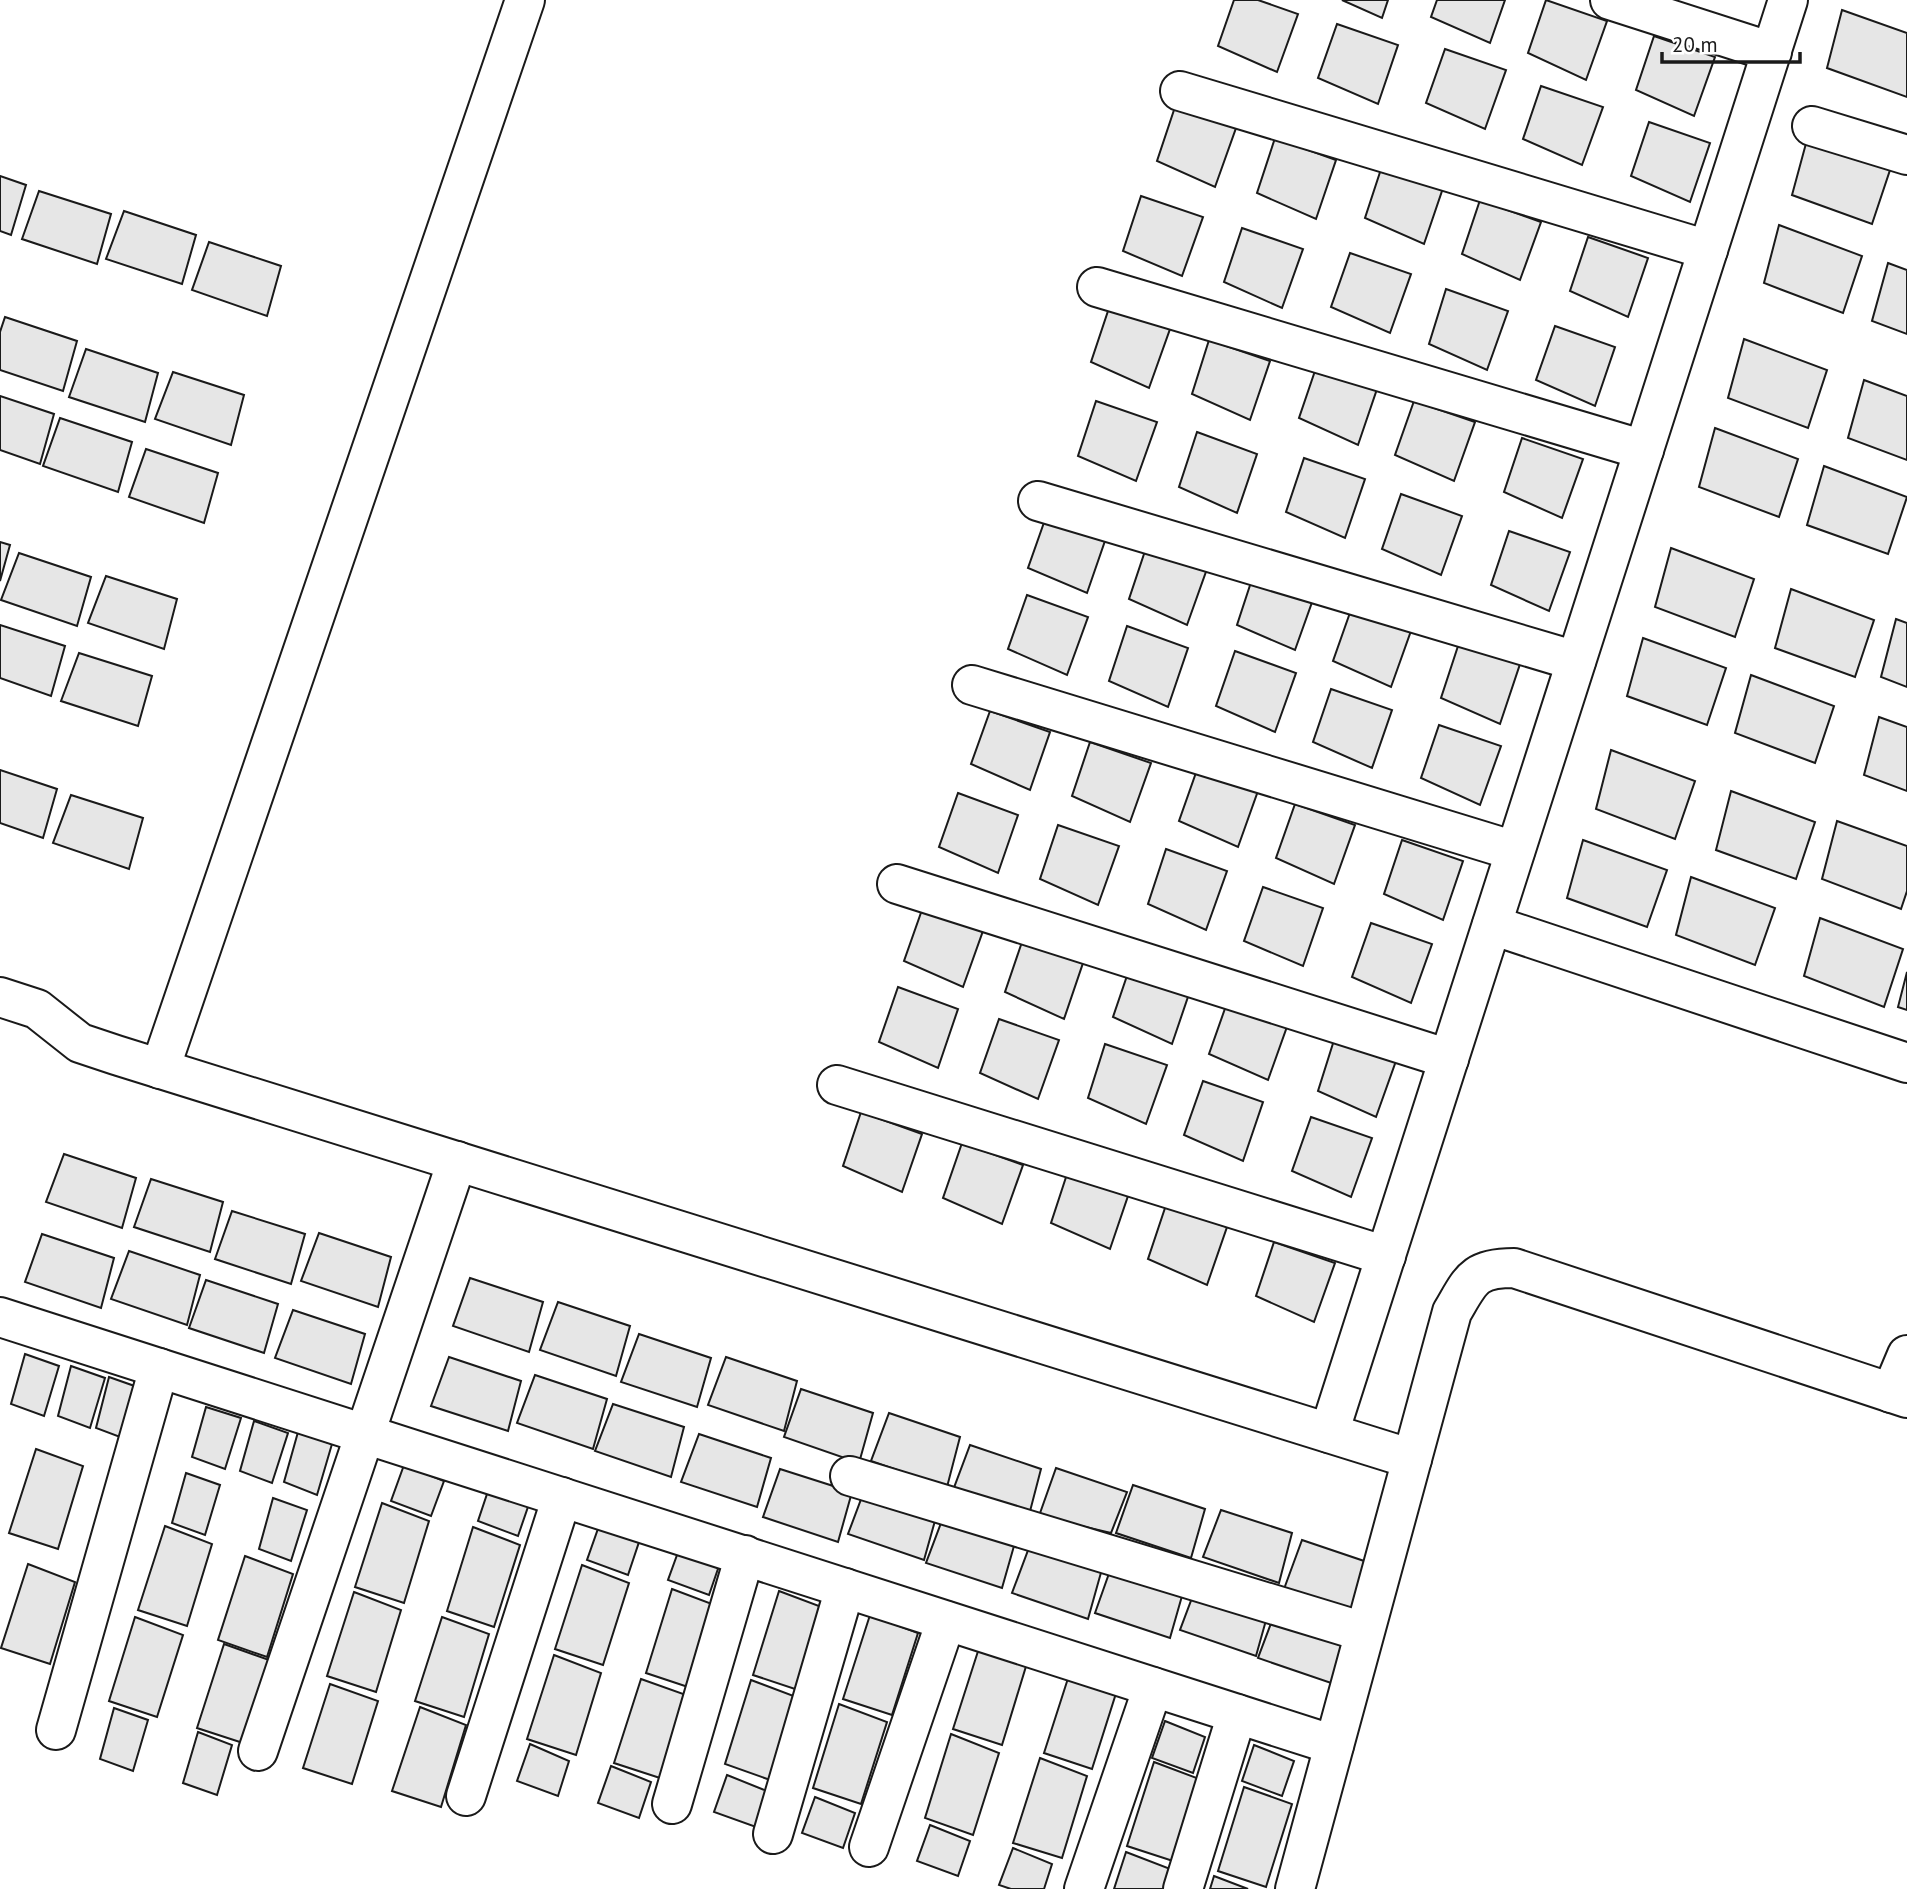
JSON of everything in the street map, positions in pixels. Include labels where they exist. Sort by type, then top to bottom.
[{"type":"street","points":[[160,1069],[525,0]]},
{"type":"street","points":[[1610,0],[1772,52]]},
{"type":"street","points":[[1329,1433],[1788,0]]},
{"type":"street","points":[[1180,92],[1708,250]]},
{"type":"street","points":[[1812,126],[1907,155]]},
{"type":"street","points":[[1097,287],[1644,450]]},
{"type":"street","points":[[1038,500],[1576,661]]},
{"type":"street","points":[[972,685],[1515,851]]},
{"type":"street","points":[[897,884],[1449,1059]]},
{"type":"street","points":[[1492,925],[1907,1063]]},
{"type":"street","points":[[0,998],[37,1009],[80,1043],[1412,1459]]},
{"type":"street","points":[[837,1085],[1386,1256]]},
{"type":"street","points":[[258,1751],[457,1161]]},
{"type":"street","points":[[1294,1889],[1452,1312],[1470,1281],[1491,1268],[1514,1268],[1899,1396],[1907,1355]]},
{"type":"street","points":[[0,1317],[1334,1745]]},
{"type":"street","points":[[56,1730],[159,1368]]},
{"type":"street","points":[[850,1476],[1364,1632]]},
{"type":"street","points":[[466,1796],[562,1497]]},
{"type":"street","points":[[672,1804],[745,1555]]},
{"type":"street","points":[[773,1834],[845,1588]]},
{"type":"street","points":[[869,1847],[946,1621]]},
{"type":"street","points":[[1084,1889],[1153,1687]]},
{"type":"street","points":[[1183,1889],[1237,1714]]},
{"type":"building","points":[[1234,0],[1258,0],[1298,14],[1277,72],[1218,46]]},
{"type":"building","points":[[1342,0],[1388,0],[1382,18]]},
{"type":"building","points":[[1437,0],[1505,0],[1490,43],[1431,17]]},
{"type":"building","points":[[1546,0],[1607,21],[1586,80],[1528,53]]},
{"type":"building","points":[[1842,10],[1907,33],[1907,97],[1827,68]]},
{"type":"building","points":[[1337,24],[1398,45],[1378,104],[1318,78]]},
{"type":"building","points":[[1654,36],[1715,57],[1694,116],[1636,90]]},
{"type":"building","points":[[1445,49],[1506,70],[1485,129],[1426,103]]},
{"type":"building","points":[[1541,86],[1603,107],[1582,165],[1523,139]]},
{"type":"building","points":[[1175,107],[1236,128],[1215,187],[1157,161]]},
{"type":"building","points":[[1649,122],[1710,143],[1690,202],[1631,176]]},
{"type":"building","points":[[1808,136],[1891,167],[1872,224],[1792,195]]},
{"type":"building","points":[[1275,138],[1336,160],[1316,219],[1257,193]]},
{"type":"building","points":[[1383,163],[1444,185],[1424,244],[1365,218]]},
{"type":"building","points":[[0,176],[26,185],[11,235],[0,231]]},
{"type":"building","points":[[39,191],[111,214],[97,264],[22,239]]},
{"type":"building","points":[[1141,196],[1203,217],[1182,276],[1123,251]]},
{"type":"building","points":[[1480,200],[1541,222],[1520,280],[1462,254]]},
{"type":"building","points":[[124,211],[196,235],[182,284],[106,259]]},
{"type":"building","points":[[1779,225],[1862,256],[1843,313],[1764,283]]},
{"type":"building","points":[[1242,228],[1303,249],[1282,308],[1224,282]]},
{"type":"building","points":[[1588,237],[1648,258],[1628,317],[1570,291]]},
{"type":"building","points":[[209,242],[281,266],[267,316],[192,290]]},
{"type":"building","points":[[1350,253],[1411,274],[1390,333],[1331,307]]},
{"type":"building","points":[[1888,263],[1907,270],[1907,334],[1872,321]]},
{"type":"building","points":[[1446,289],[1508,311],[1487,370],[1429,344]]},
{"type":"building","points":[[1109,308],[1170,329],[1149,388],[1091,362]]},
{"type":"building","points":[[5,317],[77,341],[63,391],[0,370],[0,332]]},
{"type":"building","points":[[1555,326],[1615,347],[1595,406],[1536,380]]},
{"type":"building","points":[[1744,339],[1827,370],[1808,428],[1728,398]]},
{"type":"building","points":[[1209,340],[1270,361],[1250,420],[1192,394]]},
{"type":"building","points":[[86,349],[158,373],[145,422],[69,397]]},
{"type":"building","points":[[1317,365],[1378,386],[1358,445],[1299,418]]},
{"type":"building","points":[[173,372],[244,395],[231,445],[155,419]]},
{"type":"building","points":[[1864,380],[1907,396],[1907,460],[1848,438]]},
{"type":"building","points":[[0,396],[54,414],[40,464],[0,450]]},
{"type":"building","points":[[1096,401],[1157,422],[1136,481],[1078,456]]},
{"type":"building","points":[[1414,401],[1475,422],[1454,481],[1395,455]]},
{"type":"building","points":[[60,418],[132,442],[118,492],[43,466]]},
{"type":"building","points":[[1715,428],[1798,459],[1779,517],[1699,487]]},
{"type":"building","points":[[1197,432],[1257,454],[1237,513],[1179,487]]},
{"type":"building","points":[[1522,438],[1583,459],[1562,518],[1504,492]]},
{"type":"building","points":[[146,449],[218,473],[204,523],[129,497]]},
{"type":"building","points":[[1304,458],[1365,479],[1345,538],[1286,512]]},
{"type":"building","points":[[1824,466],[1907,497],[1888,554],[1807,525]]},
{"type":"building","points":[[1401,494],[1462,516],[1441,575],[1382,549]]},
{"type":"building","points":[[1047,514],[1107,535],[1087,593],[1028,568]]},
{"type":"building","points":[[1509,531],[1570,552],[1549,611],[1491,585]]},
{"type":"building","points":[[0,542],[10,545],[0,581]]},
{"type":"building","points":[[1147,545],[1208,566],[1187,625],[1129,599]]},
{"type":"building","points":[[1671,548],[1754,579],[1735,637],[1655,607]]},
{"type":"building","points":[[19,553],[91,577],[77,626],[1,600]]},
{"type":"building","points":[[1255,570],[1316,591],[1295,650],[1237,625]]},
{"type":"building","points":[[106,576],[177,599],[164,649],[88,623]]},
{"type":"building","points":[[1791,589],[1874,620],[1855,677],[1775,648]]},
{"type":"building","points":[[1027,595],[1088,617],[1067,675],[1008,649]]},
{"type":"building","points":[[1352,607],[1412,628],[1391,687],[1333,661]]},
{"type":"building","points":[[1896,619],[1907,623],[1907,687],[1881,677]]},
{"type":"building","points":[[0,625],[65,646],[51,696],[0,678]]},
{"type":"building","points":[[1127,626],[1188,648],[1168,707],[1109,681]]},
{"type":"building","points":[[1643,638],[1726,668],[1707,725],[1627,696]]},
{"type":"building","points":[[1459,643],[1520,664],[1500,724],[1441,698]]},
{"type":"building","points":[[1235,651],[1296,673],[1275,732],[1216,706]]},
{"type":"building","points":[[79,653],[152,676],[138,726],[61,701]]},
{"type":"building","points":[[1751,675],[1834,706],[1815,763],[1735,733]]},
{"type":"building","points":[[1331,689],[1392,710],[1372,768],[1313,742]]},
{"type":"building","points":[[990,711],[1050,732],[1030,790],[971,764]]},
{"type":"building","points":[[1879,717],[1907,727],[1907,791],[1864,775]]},
{"type":"building","points":[[1439,725],[1501,746],[1480,805],[1421,778]]},
{"type":"building","points":[[1090,742],[1151,763],[1130,822],[1072,796]]},
{"type":"building","points":[[1611,750],[1695,781],[1675,839],[1596,809]]},
{"type":"building","points":[[1198,767],[1259,788],[1238,847],[1179,821]]},
{"type":"building","points":[[0,770],[57,789],[43,838],[0,823]]},
{"type":"building","points":[[1731,791],[1815,822],[1796,879],[1716,850]]},
{"type":"building","points":[[958,793],[1018,815],[998,873],[939,847]]},
{"type":"building","points":[[71,795],[143,818],[129,869],[53,843]]},
{"type":"building","points":[[1295,804],[1355,825],[1334,884],[1276,858]]},
{"type":"building","points":[[1837,821],[1907,846],[1907,891],[1901,909],[1822,879]]},
{"type":"building","points":[[1058,825],[1119,846],[1098,905],[1040,879]]},
{"type":"building","points":[[1402,840],[1463,861],[1443,920],[1384,894]]},
{"type":"building","points":[[1583,840],[1667,870],[1647,927],[1567,898]]},
{"type":"building","points":[[1166,849],[1227,871],[1206,930],[1148,904]]},
{"type":"building","points":[[1691,877],[1775,908],[1755,965],[1676,935]]},
{"type":"building","points":[[1263,887],[1323,908],[1303,966],[1244,941]]},
{"type":"building","points":[[923,907],[984,928],[963,987],[904,961]]},
{"type":"building","points":[[1820,918],[1903,949],[1884,1007],[1804,976]]},
{"type":"building","points":[[1371,923],[1432,944],[1411,1003],[1352,977]]},
{"type":"building","points":[[1023,939],[1084,960],[1064,1019],[1005,992]]},
{"type":"building","points":[[1131,964],[1192,985],[1172,1044],[1113,1017]]},
{"type":"building","points":[[1907,972],[1907,1010],[1898,1007]]},
{"type":"building","points":[[898,987],[958,1009],[938,1068],[879,1042]]},
{"type":"building","points":[[1228,1000],[1289,1021],[1268,1080],[1209,1054]]},
{"type":"building","points":[[999,1019],[1059,1040],[1038,1099],[980,1073]]},
{"type":"building","points":[[1335,1037],[1397,1058],[1376,1117],[1318,1091]]},
{"type":"building","points":[[1105,1044],[1167,1065],[1146,1124],[1088,1098]]},
{"type":"building","points":[[1203,1081],[1263,1102],[1243,1161],[1184,1135]]},
{"type":"building","points":[[861,1112],[922,1134],[902,1192],[843,1166]]},
{"type":"building","points":[[1311,1117],[1372,1138],[1351,1197],[1292,1171]]},
{"type":"building","points":[[962,1143],[1023,1165],[1002,1224],[943,1198]]},
{"type":"building","points":[[64,1154],[136,1178],[122,1228],[46,1202]]},
{"type":"building","points":[[1069,1168],[1130,1190],[1110,1249],[1051,1223]]},
{"type":"building","points":[[151,1179],[223,1202],[210,1252],[134,1227]]},
{"type":"building","points":[[1166,1205],[1227,1227],[1207,1285],[1148,1259]]},
{"type":"building","points":[[232,1211],[305,1234],[291,1284],[215,1259]]},
{"type":"building","points":[[319,1233],[391,1257],[378,1307],[301,1281]]},
{"type":"building","points":[[42,1234],[114,1258],[101,1308],[25,1282]]},
{"type":"building","points":[[1274,1242],[1335,1263],[1314,1322],[1256,1296]]},
{"type":"building","points":[[129,1251],[200,1275],[187,1325],[111,1299]]},
{"type":"building","points":[[470,1278],[543,1302],[529,1352],[453,1326]]},
{"type":"building","points":[[206,1280],[278,1304],[264,1353],[189,1328]]},
{"type":"building","points":[[558,1302],[630,1326],[616,1376],[540,1350]]},
{"type":"building","points":[[293,1310],[365,1334],[351,1384],[275,1358]]},
{"type":"building","points":[[639,1334],[711,1358],[697,1407],[621,1382]]},
{"type":"building","points":[[25,1354],[59,1366],[44,1416],[11,1404]]},
{"type":"building","points":[[449,1357],[521,1381],[508,1431],[431,1406]]},
{"type":"building","points":[[726,1357],[797,1381],[784,1431],[708,1405]]},
{"type":"building","points":[[71,1366],[105,1378],[90,1428],[58,1416]]},
{"type":"building","points":[[535,1375],[607,1399],[593,1449],[517,1423]]},
{"type":"building","points":[[109,1377],[143,1389],[128,1440],[96,1428]]},
{"type":"building","points":[[801,1389],[873,1413],[859,1463],[784,1437]]},
{"type":"building","points":[[613,1404],[684,1427],[671,1477],[595,1451]]},
{"type":"building","points":[[206,1407],[241,1418],[225,1469],[192,1457]]},
{"type":"building","points":[[889,1413],[960,1437],[947,1487],[871,1461]]},
{"type":"building","points":[[254,1421],[288,1433],[272,1483],[240,1471]]},
{"type":"building","points":[[298,1432],[332,1444],[317,1495],[284,1482]]},
{"type":"building","points":[[699,1434],[771,1458],[757,1507],[681,1482]]},
{"type":"building","points":[[970,1445],[1041,1469],[1028,1519],[952,1493]]},
{"type":"building","points":[[36,1449],[83,1466],[58,1549],[9,1533]]},
{"type":"building","points":[[404,1465],[444,1481],[431,1516],[391,1501]]},
{"type":"building","points":[[1056,1468],[1127,1492],[1111,1533],[1039,1516]]},
{"type":"building","points":[[780,1469],[852,1492],[838,1542],[763,1517]]},
{"type":"building","points":[[186,1473],[220,1485],[205,1535],[172,1523]]},
{"type":"building","points":[[490,1485],[530,1501],[518,1536],[478,1521]]},
{"type":"building","points":[[1133,1485],[1205,1509],[1191,1558],[1116,1533]]},
{"type":"building","points":[[866,1486],[938,1510],[924,1560],[848,1534]]},
{"type":"building","points":[[273,1498],[307,1510],[291,1561],[259,1549]]},
{"type":"building","points":[[382,1503],[429,1521],[404,1603],[355,1587]]},
{"type":"building","points":[[1221,1510],[1292,1533],[1279,1583],[1203,1557]]},
{"type":"building","points":[[944,1515],[1016,1539],[1002,1588],[926,1563]]},
{"type":"building","points":[[600,1523],[640,1539],[628,1575],[587,1560]]},
{"type":"building","points":[[165,1526],[212,1544],[187,1626],[138,1610]]},
{"type":"building","points":[[473,1527],[520,1545],[494,1627],[447,1611]]},
{"type":"building","points":[[1302,1540],[1373,1564],[1360,1614],[1284,1589]]},
{"type":"building","points":[[681,1544],[721,1560],[709,1595],[668,1580]]},
{"type":"building","points":[[1030,1545],[1102,1569],[1088,1619],[1012,1593]]},
{"type":"building","points":[[245,1556],[293,1574],[267,1657],[218,1640]]},
{"type":"building","points":[[28,1564],[75,1582],[50,1664],[1,1648]]},
{"type":"building","points":[[582,1565],[629,1583],[603,1665],[555,1649]]},
{"type":"building","points":[[1112,1565],[1184,1589],[1170,1638],[1095,1613]]},
{"type":"building","points":[[1198,1582],[1270,1606],[1256,1656],[1180,1630]]},
{"type":"building","points":[[672,1589],[720,1607],[694,1689],[646,1673]]},
{"type":"building","points":[[779,1591],[827,1609],[801,1691],[753,1675]]},
{"type":"building","points":[[354,1592],[401,1610],[376,1692],[327,1676]]},
{"type":"building","points":[[1276,1610],[1348,1634],[1334,1684],[1258,1658]]},
{"type":"building","points":[[870,1615],[918,1633],[892,1715],[843,1699]]},
{"type":"building","points":[[135,1617],[183,1635],[157,1717],[109,1701]]},
{"type":"building","points":[[442,1617],[489,1634],[464,1717],[415,1701]]},
{"type":"building","points":[[224,1644],[272,1661],[246,1744],[197,1728]]},
{"type":"building","points":[[980,1645],[1027,1663],[1002,1745],[953,1729]]},
{"type":"building","points":[[554,1655],[601,1673],[576,1755],[527,1739]]},
{"type":"building","points":[[1071,1669],[1118,1687],[1092,1769],[1044,1753]]},
{"type":"building","points":[[641,1679],[689,1696],[663,1779],[614,1763]]},
{"type":"building","points":[[751,1680],[799,1698],[773,1781],[725,1764]]},
{"type":"building","points":[[330,1684],[378,1701],[352,1784],[303,1768]]},
{"type":"building","points":[[839,1704],[887,1722],[861,1804],[813,1788]]},
{"type":"building","points":[[420,1707],[466,1725],[441,1807],[392,1791]]},
{"type":"building","points":[[114,1708],[148,1720],[133,1771],[100,1759]]},
{"type":"building","points":[[1165,1721],[1205,1737],[1193,1773],[1152,1758]]},
{"type":"building","points":[[198,1732],[232,1745],[217,1795],[183,1783]]},
{"type":"building","points":[[951,1734],[999,1753],[973,1835],[925,1818]]},
{"type":"building","points":[[530,1744],[569,1761],[558,1796],[517,1781]]},
{"type":"building","points":[[1254,1745],[1294,1761],[1282,1796],[1242,1781]]},
{"type":"building","points":[[1040,1758],[1087,1776],[1062,1858],[1013,1843]]},
{"type":"building","points":[[1154,1762],[1202,1780],[1176,1862],[1127,1846]]},
{"type":"building","points":[[611,1766],[651,1782],[639,1818],[598,1803]]},
{"type":"building","points":[[727,1775],[767,1791],[756,1827],[714,1812]]},
{"type":"building","points":[[1244,1787],[1292,1804],[1266,1887],[1218,1871]]},
{"type":"building","points":[[815,1797],[855,1813],[843,1848],[802,1833]]},
{"type":"building","points":[[930,1825],[970,1841],[958,1876],[917,1861]]},
{"type":"building","points":[[1013,1848],[1052,1864],[1044,1889],[1011,1889],[999,1885]]},
{"type":"building","points":[[1126,1852],[1173,1870],[1167,1889],[1114,1889]]},
{"type":"building","points":[[1214,1876],[1248,1889],[1210,1889]]}]
